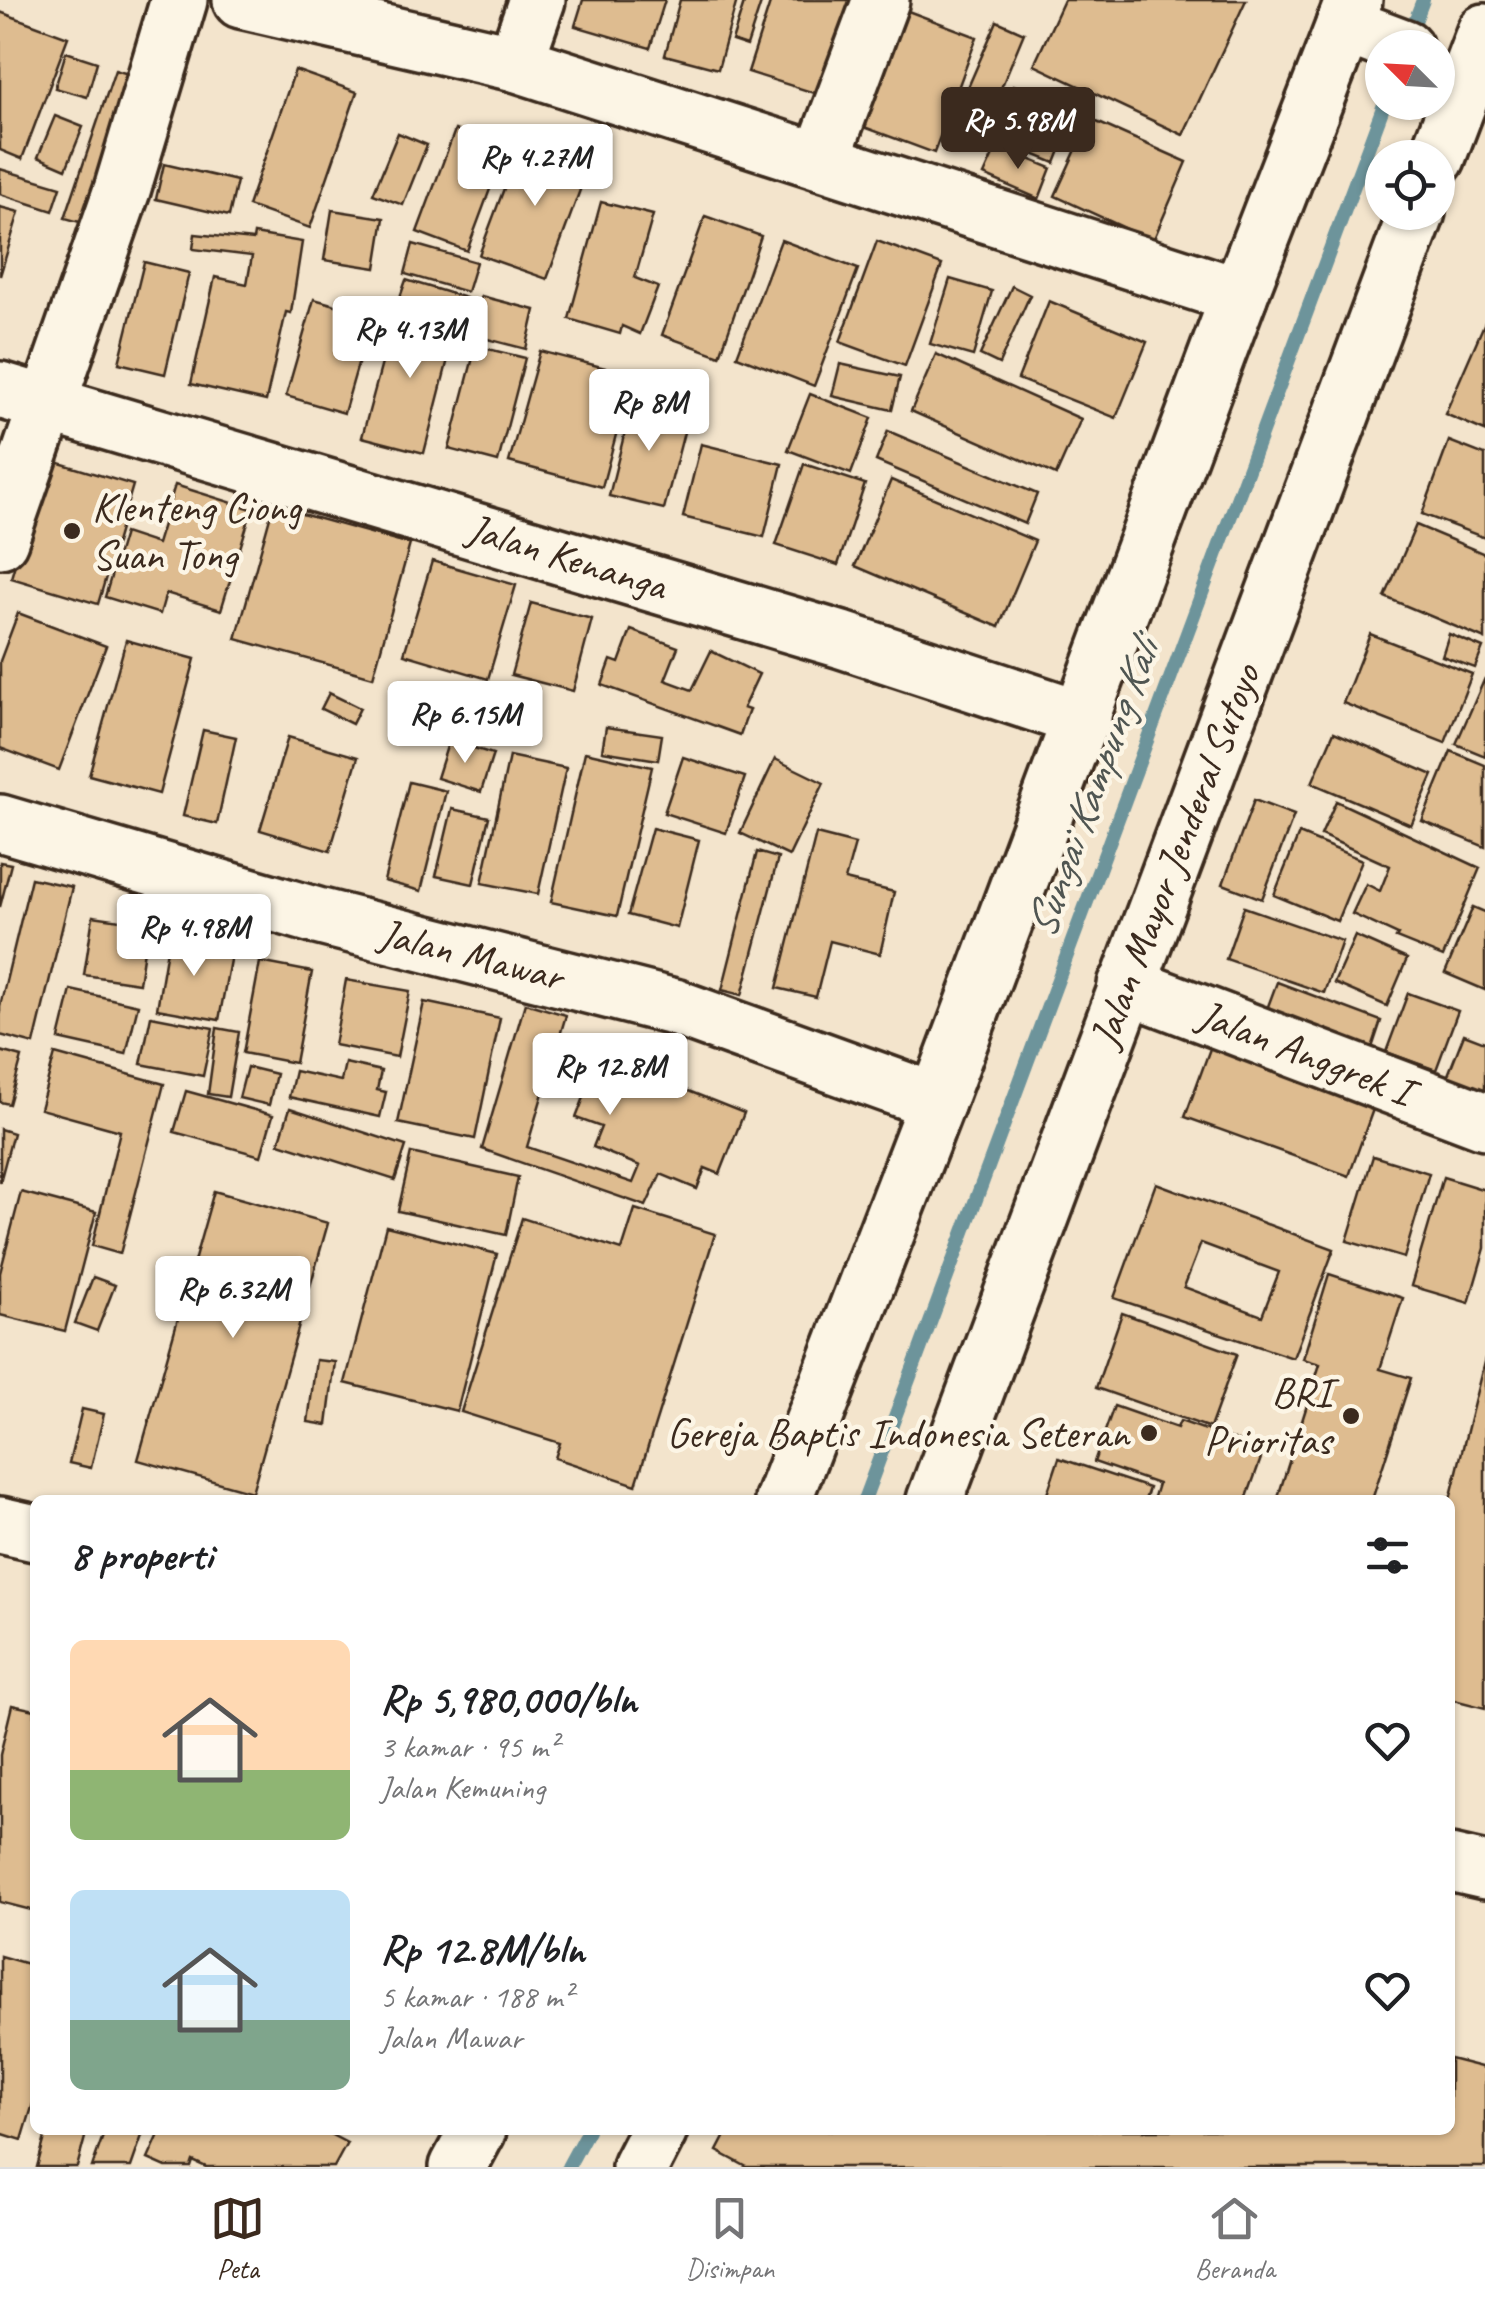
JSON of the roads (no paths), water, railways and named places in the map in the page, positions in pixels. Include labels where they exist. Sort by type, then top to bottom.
[{"type":"street","points":[[0,540],[24,396],[122,190],[179,0]]},
{"type":"street","points":[[241,0],[514,62],[1239,296]]},
{"type":"street","points":[[514,62],[537,0]]},
{"type":"street","points":[[821,162],[881,0]]},
{"type":"street","points":[[784,1495],[1083,719],[1239,296],[1367,120]]},
{"type":"street","name":"Jalan Mayor Jenderal Sutoyo","points":[[937,1495],[1410,230]]},
{"type":"street","name":"Jalan Kenanga","points":[[24,396],[842,640],[1083,719]]},
{"type":"street","name":"Jalan Mawar","points":[[0,823],[317,916],[674,1007],[937,1102]]},
{"type":"street","name":"Jalan Anggrek I","points":[[1126,985],[1485,1121]]},
{"type":"street","points":[[0,1525],[30,1532]]},
{"type":"street","points":[[1455,1863],[1485,1871]]},
{"type":"street","points":[[458,2167],[475,2135]]},
{"type":"street","points":[[640,2167],[657,2135]]},
{"type":"waterway","name":"Sungai Kampung Kali","points":[[1412,30],[1423,0]]},
{"type":"waterway","name":"Sungai Kampung Kali","points":[[866,1495],[1378,120]]},
{"type":"waterway","name":"Sungai Kampung Kali","points":[[568,2167],[585,2135]]},
{"type":"place","name":"Klenteng Ciong Suan Tong","points":[[72,531]]},
{"type":"place","name":"BRI Prioritas","points":[[1351,1416]]},
{"type":"place","name":"Gereja Baptis Indonesia Seteran","points":[[1149,1433]]}]
